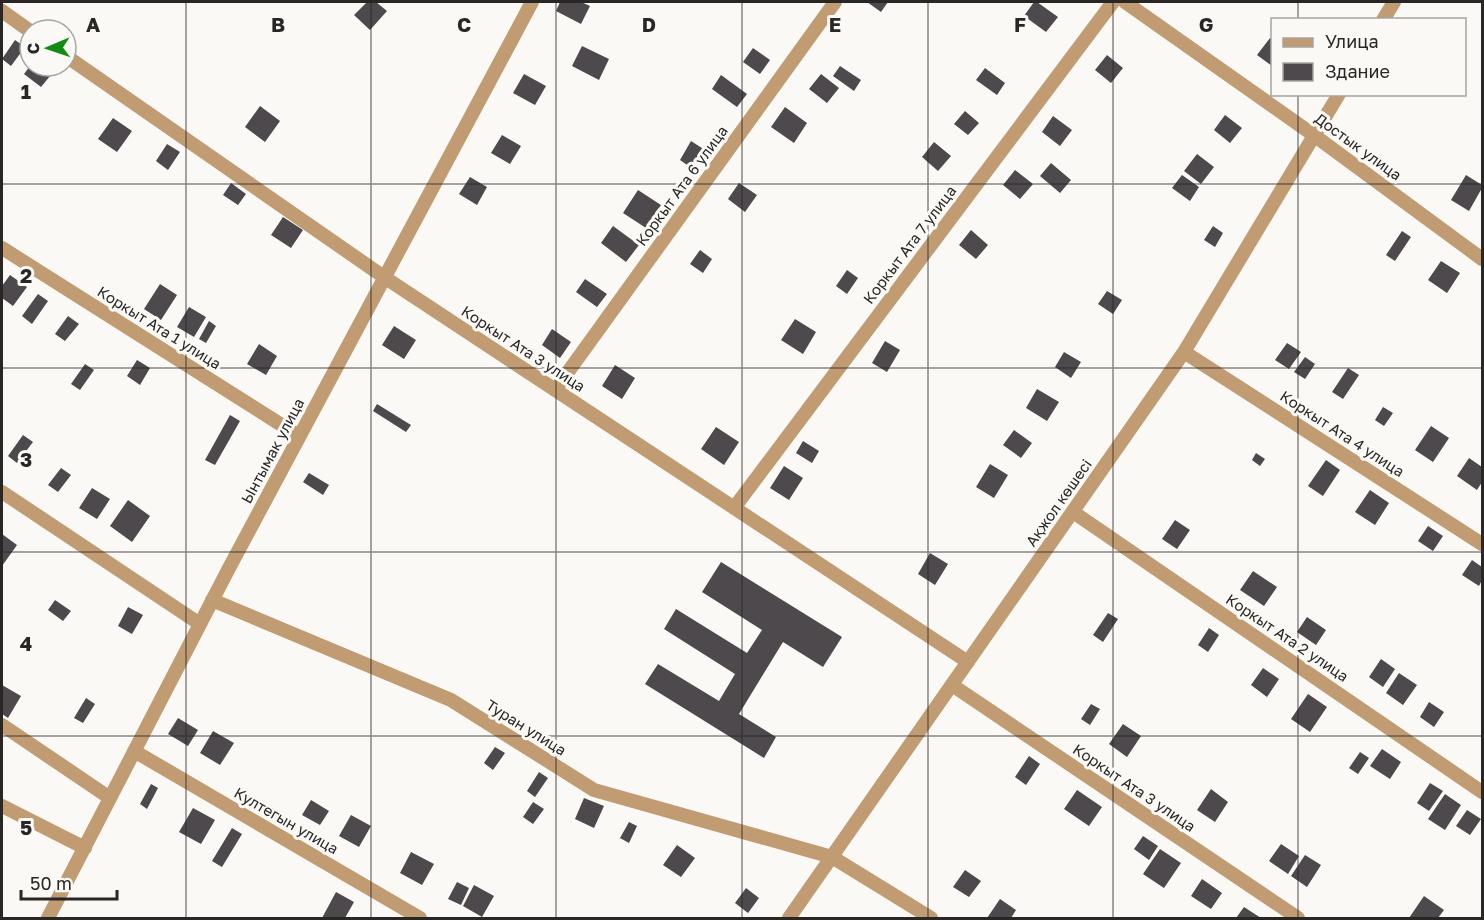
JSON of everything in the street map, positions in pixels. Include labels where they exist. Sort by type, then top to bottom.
[{"type":"street","name":"Ынтымак улица","points":[[50,918],[212,600],[532,2]]},
{"type":"street","name":"Коркыт Ата 6 улица","points":[[555,390],[835,2]]},
{"type":"street","name":"Коркыт Ата 7 улица","points":[[734,508],[1113,2]]},
{"type":"street","name":"Достык улица","points":[[1125,2],[1315,136],[1482,259]]},
{"type":"street","points":[[1384,18],[1394,2]]},
{"type":"street","points":[[2,11],[18,22]]},
{"type":"street","name":"Коркыт Ата 3 улица","points":[[78,64],[384,278],[968,662]]},
{"type":"street","name":"Ақжол көшесі","points":[[789,918],[1184,352],[1338,96]]},
{"type":"street","name":"Коркыт Ата 1 улица","points":[[2,248],[299,436]]},
{"type":"street","name":"Коркыт Ата 4 улица","points":[[1184,352],[1482,544]]},
{"type":"street","points":[[2,492],[200,624]]},
{"type":"street","name":"Коркыт Ата 2 улица","points":[[1073,512],[1482,792]]},
{"type":"street","name":"Туран улица","points":[[212,600],[451,700],[594,790],[832,857]]},
{"type":"street","name":"Коркыт Ата 3 улица","points":[[952,685],[1298,918]]},
{"type":"street","points":[[2,725],[110,798]]},
{"type":"street","name":"Култегын улица","points":[[135,751],[420,918]]},
{"type":"street","points":[[2,806],[84,848]]},
{"type":"street","points":[[832,857],[931,918]]},
{"type":"building","points":[[367,2],[376,2],[387,11],[370,30],[354,15]]},
{"type":"building","points":[[560,2],[581,2],[590,6],[581,24],[556,11]]},
{"type":"building","points":[[867,2],[888,2],[881,12]]},
{"type":"building","points":[[1034,2],[1058,17],[1046,32],[1024,16]]},
{"type":"building","points":[[1270,38],[1271,38],[1271,65],[1257,55]]},
{"type":"building","points":[[15,40],[18,42],[18,56],[11,66],[2,59]]},
{"type":"building","points":[[582,46],[609,59],[599,80],[572,66]]},
{"type":"building","points":[[753,48],[770,60],[760,74],[743,62]]},
{"type":"building","points":[[1107,55],[1123,68],[1111,83],[1095,70]]},
{"type":"building","points":[[840,66],[861,80],[854,91],[833,76]]},
{"type":"building","points":[[985,68],[1005,83],[997,95],[976,80]]},
{"type":"building","points":[[524,74],[546,86],[535,105],[513,93]]},
{"type":"building","points":[[821,74],[839,88],[827,103],[809,89]]},
{"type":"building","points":[[721,75],[747,94],[737,107],[712,89]]},
{"type":"building","points":[[29,78],[48,78],[41,87]]},
{"type":"building","points":[[260,106],[280,121],[265,142],[245,127]]},
{"type":"building","points":[[785,107],[807,123],[794,143],[771,127]]},
{"type":"building","points":[[965,111],[979,123],[968,135],[954,124]]},
{"type":"building","points":[[1225,115],[1242,128],[1230,143],[1214,130]]},
{"type":"building","points":[[1053,116],[1072,130],[1060,146],[1042,132]]},
{"type":"building","points":[[113,118],[132,131],[117,152],[98,139]]},
{"type":"building","points":[[502,135],[521,146],[510,164],[491,153]]},
{"type":"building","points":[[691,141],[705,150],[693,169],[680,160]]},
{"type":"building","points":[[934,142],[951,156],[938,171],[922,157]]},
{"type":"building","points":[[167,144],[180,152],[168,170],[156,161]]},
{"type":"building","points":[[1197,154],[1214,167],[1201,184],[1184,171]]},
{"type":"building","points":[[1051,163],[1071,180],[1060,193],[1040,176]]},
{"type":"building","points":[[1015,170],[1033,184],[1020,199],[1003,185]]},
{"type":"building","points":[[1182,175],[1199,187],[1190,201],[1172,188]]},
{"type":"building","points":[[1466,175],[1482,185],[1469,211],[1451,200]]},
{"type":"building","points":[[470,177],[487,187],[477,205],[459,194]]},
{"type":"building","points":[[231,183],[246,194],[238,205],[223,195]]},
{"type":"building","points":[[739,183],[757,195],[745,212],[728,199]]},
{"type":"building","points":[[638,190],[661,205],[646,228],[623,213]]},
{"type":"building","points":[[283,217],[303,230],[291,248],[271,235]]},
{"type":"building","points":[[613,226],[639,245],[626,262],[601,243]]},
{"type":"building","points":[[1213,226],[1223,233],[1215,247],[1204,240]]},
{"type":"building","points":[[971,230],[988,245],[976,259],[959,245]]},
{"type":"building","points":[[1402,231],[1411,237],[1395,261],[1386,255]]},
{"type":"building","points":[[700,250],[712,259],[703,273],[690,264]]},
{"type":"building","points":[[1441,261],[1460,273],[1447,293],[1428,280]]},
{"type":"building","points":[[847,270],[858,278],[847,294],[836,286]]},
{"type":"building","points":[[10,275],[27,287],[13,306],[2,298],[2,286]]},
{"type":"building","points":[[585,279],[607,294],[597,307],[576,292]]},
{"type":"building","points":[[160,284],[177,295],[161,320],[144,309]]},
{"type":"building","points":[[1107,291],[1122,300],[1113,314],[1098,304]]},
{"type":"building","points":[[38,294],[48,301],[32,324],[22,316]]},
{"type":"building","points":[[189,307],[206,317],[194,337],[177,327]]},
{"type":"building","points":[[68,316],[79,324],[65,341],[55,334]]},
{"type":"building","points":[[795,319],[816,332],[803,354],[781,340]]},
{"type":"building","points":[[209,321],[216,326],[206,343],[199,339]]},
{"type":"building","points":[[394,326],[416,340],[404,359],[382,345]]},
{"type":"building","points":[[552,329],[571,342],[560,358],[542,345]]},
{"type":"building","points":[[885,341],[900,350],[887,372],[872,363]]},
{"type":"building","points":[[1287,343],[1301,352],[1289,369],[1275,360]]},
{"type":"building","points":[[259,344],[277,356],[266,375],[247,364]]},
{"type":"building","points":[[1064,352],[1081,362],[1071,378],[1055,367]]},
{"type":"building","points":[[1305,357],[1315,364],[1305,379],[1294,372]]},
{"type":"building","points":[[137,360],[150,368],[140,385],[127,376]]},
{"type":"building","points":[[85,364],[94,370],[80,390],[71,384]]},
{"type":"building","points":[[615,365],[635,378],[622,399],[602,386]]},
{"type":"building","points":[[1348,368],[1359,375],[1343,399],[1332,392]]},
{"type":"building","points":[[1037,389],[1059,402],[1047,421],[1026,408]]},
{"type":"building","points":[[377,404],[411,425],[406,432],[373,411]]},
{"type":"building","points":[[1383,407],[1393,413],[1384,426],[1375,420]]},
{"type":"building","points":[[230,415],[240,421],[215,465],[205,460]]},
{"type":"building","points":[[1431,426],[1449,438],[1433,462],[1415,450]]},
{"type":"building","points":[[716,427],[739,442],[724,465],[701,449]]},
{"type":"building","points":[[1014,430],[1032,443],[1021,458],[1003,445]]},
{"type":"building","points":[[23,435],[33,442],[17,463],[8,456]]},
{"type":"building","points":[[803,441],[819,451],[812,463],[796,453]]},
{"type":"building","points":[[1256,453],[1265,459],[1260,466],[1252,460]]},
{"type":"building","points":[[1469,458],[1482,467],[1482,482],[1477,490],[1457,476]]},
{"type":"building","points":[[1326,460],[1340,470],[1323,496],[1308,486]]},
{"type":"building","points":[[990,464],[1008,475],[994,498],[976,487]]},
{"type":"building","points":[[784,466],[803,478],[789,500],[770,488]]},
{"type":"building","points":[[61,468],[71,475],[58,492],[48,485]]},
{"type":"building","points":[[309,473],[329,485],[323,495],[303,482]]},
{"type":"building","points":[[92,488],[110,499],[97,519],[79,508]]},
{"type":"building","points":[[1370,490],[1389,503],[1375,525],[1355,512]]},
{"type":"building","points":[[128,500],[150,516],[132,542],[110,526]]},
{"type":"building","points":[[1175,520],[1190,530],[1177,549],[1162,539]]},
{"type":"building","points":[[1428,526],[1443,536],[1433,551],[1418,541]]},
{"type":"building","points":[[2,534],[17,545],[2,566]]},
{"type":"building","points":[[930,553],[948,564],[935,585],[918,574]]},
{"type":"building","points":[[1472,560],[1482,567],[1482,580],[1479,586],[1462,575]]},
{"type":"building","points":[[721,562],[842,637],[823,667],[783,642],[739,714],[776,737],[764,758],[645,684],[658,664],[719,701],[735,674],[664,629],[676,609],[747,653],[762,630],[702,592]]},
{"type":"building","points":[[1253,571],[1277,587],[1264,606],[1240,590]]},
{"type":"building","points":[[55,600],[71,611],[63,621],[48,610]]},
{"type":"building","points":[[128,607],[143,615],[132,634],[118,626]]},
{"type":"building","points":[[1108,613],[1118,619],[1103,642],[1093,635]]},
{"type":"building","points":[[1307,617],[1326,630],[1316,645],[1297,632]]},
{"type":"building","points":[[1209,628],[1219,635],[1208,652],[1198,645]]},
{"type":"building","points":[[1381,659],[1395,669],[1383,687],[1369,677]]},
{"type":"building","points":[[1263,668],[1279,679],[1267,697],[1251,685]]},
{"type":"building","points":[[1399,673],[1417,685],[1403,705],[1386,693]]},
{"type":"building","points":[[2,685],[21,696],[8,718],[2,714]]},
{"type":"building","points":[[1308,694],[1327,707],[1310,732],[1291,719]]},
{"type":"building","points":[[86,698],[95,704],[83,723],[74,718]]},
{"type":"building","points":[[1429,702],[1444,712],[1434,727],[1420,717]]},
{"type":"building","points":[[1091,704],[1100,709],[1090,725],[1081,719]]},
{"type":"building","points":[[178,718],[198,730],[188,746],[168,734]]},
{"type":"building","points":[[1123,724],[1141,736],[1127,757],[1109,744]]},
{"type":"building","points":[[213,731],[234,743],[220,765],[200,753]]},
{"type":"building","points":[[495,747],[505,753],[493,770],[484,763]]},
{"type":"building","points":[[1382,749],[1401,762],[1390,779],[1370,766]]},
{"type":"building","points":[[1360,752],[1369,758],[1358,774],[1349,768]]},
{"type":"building","points":[[1029,756],[1040,764],[1026,785],[1015,777]]},
{"type":"building","points":[[539,772],[548,778],[535,797],[527,791]]},
{"type":"building","points":[[1430,783],[1443,791],[1429,811],[1417,803]]},
{"type":"building","points":[[151,784],[158,788],[147,809],[140,804]]},
{"type":"building","points":[[1211,789],[1228,802],[1215,822],[1197,810]]},
{"type":"building","points":[[1077,790],[1102,807],[1089,826],[1064,809]]},
{"type":"building","points":[[1445,794],[1461,805],[1445,830],[1428,819]]},
{"type":"building","points":[[584,798],[604,806],[594,828],[575,819]]},
{"type":"building","points":[[311,800],[329,811],[320,825],[302,815]]},
{"type":"building","points":[[533,802],[544,809],[533,824],[523,817]]},
{"type":"building","points":[[193,808],[215,820],[201,844],[179,832]]},
{"type":"building","points":[[1467,810],[1481,819],[1470,835],[1456,826]]},
{"type":"building","points":[[351,815],[371,826],[359,847],[339,836]]},
{"type":"building","points":[[629,822],[637,826],[629,843],[620,838]]},
{"type":"building","points":[[232,828],[242,834],[222,867],[212,861]]},
{"type":"building","points":[[1143,836],[1158,846],[1149,860],[1134,849]]},
{"type":"building","points":[[1281,844],[1299,856],[1288,874],[1269,861]]},
{"type":"building","points":[[677,845],[695,858],[681,877],[663,865]]},
{"type":"building","points":[[1160,849],[1181,863],[1164,888],[1143,874]]},
{"type":"building","points":[[411,852],[434,864],[422,885],[400,873]]},
{"type":"building","points":[[1305,855],[1321,865],[1307,887],[1291,876]]},
{"type":"building","points":[[965,870],[981,881],[969,897],[953,887]]},
{"type":"building","points":[[1202,879],[1222,893],[1211,909],[1191,896]]},
{"type":"building","points":[[457,882],[469,888],[461,905],[448,899]]},
{"type":"building","points":[[474,885],[494,896],[482,917],[463,906]]},
{"type":"building","points":[[746,888],[759,898],[748,913],[735,903]]},
{"type":"building","points":[[336,892],[354,902],[345,918],[322,918]]},
{"type":"building","points":[[1424,896],[1444,910],[1438,918],[1409,918]]},
{"type":"building","points":[[1000,899],[1016,910],[1011,918],[987,918]]},
{"type":"building","points":[[1244,907],[1261,918],[1236,918]]}]
